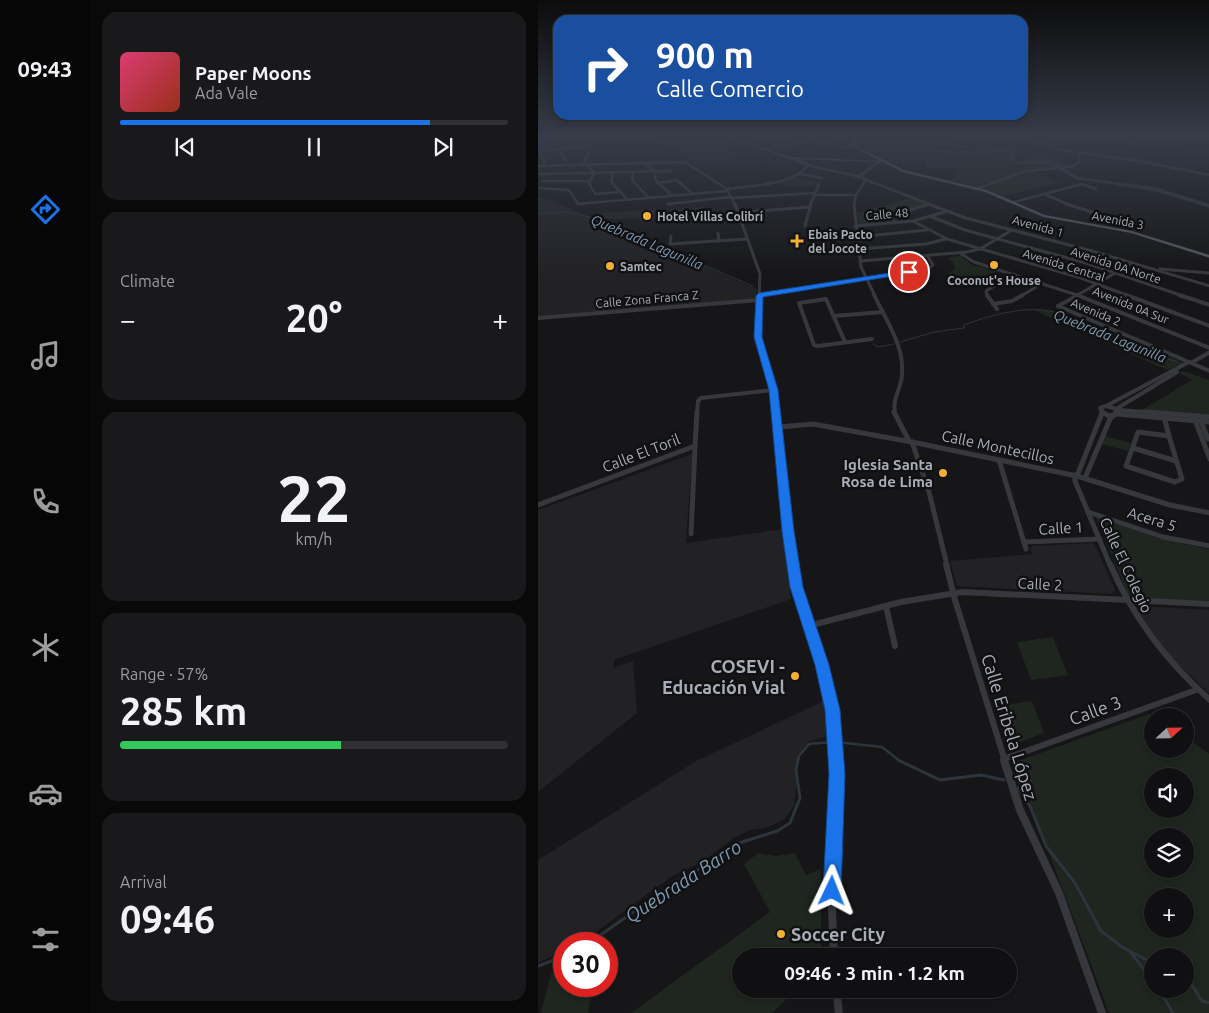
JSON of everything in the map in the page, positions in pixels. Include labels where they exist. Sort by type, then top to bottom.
[{"type":"main road","name":"Avenida 3","points":[[942,181],[976,189],[1049,217],[1132,232],[1210,257]]},
{"type":"street","points":[[538,184],[543,181]]},
{"type":"street","points":[[589,181],[596,194],[618,192]]},
{"type":"street","points":[[610,181],[627,200]]},
{"type":"street","points":[[633,181],[648,197]]},
{"type":"street","points":[[657,183],[669,181]]},
{"type":"street","points":[[679,181],[693,194]]},
{"type":"street","points":[[715,181],[727,190],[731,197],[760,274],[758,337],[774,390],[793,567],[800,602],[830,698],[836,738],[832,909],[834,948]]},
{"type":"street","points":[[538,188],[569,191],[578,204],[693,194],[772,181]]},
{"type":"street","points":[[976,189],[997,181]]},
{"type":"street","points":[[668,204],[731,197],[814,194],[856,195],[864,183],[873,182]]},
{"type":"street","name":"Avenida 1","points":[[873,182],[948,211],[1210,286]]},
{"type":"street","points":[[657,183],[670,195]]},
{"type":"street","points":[[1014,202],[1082,184],[1096,190]]},
{"type":"street","points":[[805,226],[809,207],[819,185]]},
{"type":"street","points":[[1044,194],[1079,209],[1095,213]]},
{"type":"street","name":"Calle Eribela López","points":[[856,195],[853,208],[860,261],[902,354],[902,377],[893,405],[895,415],[910,442],[929,492],[953,594],[1020,810],[1059,893],[1102,1013]]},
{"type":"street","points":[[895,223],[892,218],[894,215],[930,204]]},
{"type":"street","points":[[695,216],[809,207]]},
{"type":"street","name":"Calle 48","points":[[855,226],[912,221],[948,211]]},
{"type":"street","name":"Avenida 0A Norte","points":[[932,217],[959,228],[1115,273],[1210,305]]},
{"type":"street","name":"Avenida Central","points":[[912,221],[947,239],[1097,284],[1210,326]]},
{"type":"street","points":[[857,237],[928,230]]},
{"type":"street","points":[[860,261],[928,257],[980,249],[1012,230]]},
{"type":"street","points":[[718,233],[719,241]]},
{"type":"street","points":[[671,236],[670,244],[747,239]]},
{"type":"street","points":[[694,236],[694,242]]},
{"type":"street","points":[[859,248],[926,244],[947,239]]},
{"type":"street","name":"Avenida 0A Sur","points":[[960,253],[974,262],[1078,295],[1210,348]]},
{"type":"street","name":"Calle Zona Franca Z","points":[[538,318],[759,298],[931,268],[933,264],[928,257]]},
{"type":"street","points":[[1078,295],[1132,263]]},
{"type":"street","points":[[1148,268],[1210,273]]},
{"type":"street","points":[[1169,274],[1167,271],[1171,270]]},
{"type":"street","points":[[997,309],[986,291],[1014,274]]},
{"type":"street","points":[[993,304],[1012,301],[1043,283]]},
{"type":"street","name":"Avenida 2","points":[[1078,295],[1058,306],[1210,371]]},
{"type":"street","points":[[845,342],[827,300],[800,302],[799,304],[816,346],[872,339]]},
{"type":"street","points":[[834,316],[882,311]]},
{"type":"street","points":[[1076,476],[1102,413],[1100,408],[1210,352]]},
{"type":"street","points":[[1084,478],[1110,419],[1116,412],[1190,363]]},
{"type":"street","name":"Calle El Toril","points":[[538,505],[695,446],[698,400],[705,397],[774,390]]},
{"type":"street","points":[[1106,406],[1116,412]]},
{"type":"street","points":[[1102,413],[1116,412],[1210,417]]},
{"type":"street","points":[[1163,415],[1210,422]]},
{"type":"street","points":[[1163,415],[1170,436],[1182,479],[1175,482],[1126,466],[1138,432],[1170,436]]},
{"type":"street","points":[[1195,420],[1210,459]]},
{"type":"street","points":[[1201,421],[1209,439]]},
{"type":"street","name":"Calle Montecillos","points":[[778,427],[813,424],[910,442],[1076,476],[1170,505],[1210,513]]},
{"type":"street","points":[[1202,438],[1209,439]]},
{"type":"street","points":[[691,534],[695,446]]},
{"type":"street","points":[[1133,448],[1176,461]]},
{"type":"street","points":[[999,460],[1026,549]]},
{"type":"street","name":"Calle El Colegio","points":[[1076,476],[1088,512],[1126,601],[1155,646],[1196,690],[1210,700]]},
{"type":"street","name":"Acera 5","points":[[1088,512],[1163,536],[1210,546]]},
{"type":"street","name":"Calle 1","points":[[1024,542],[1100,539]]},
{"type":"street","name":"Calle 2","points":[[808,626],[886,606],[953,594],[997,594],[1210,604]]},
{"type":"street","points":[[886,606],[895,646]]},
{"type":"street","name":"Calle 3","points":[[1004,759],[1196,690]]},
{"type":"street","points":[[837,998],[839,1013]]},
{"type":"shaded area","points":[[779,181],[821,183],[815,186],[785,187]]},
{"type":"shaded area","points":[[951,181],[992,181],[976,187]]},
{"type":"shaded area","points":[[1000,181],[1060,182],[1005,196],[982,188]]},
{"type":"shaded area","points":[[538,197],[552,201],[757,289],[756,299],[538,317]]},
{"type":"shaded area","points":[[911,198],[926,204],[891,214],[889,217],[891,222],[859,224],[857,213]]},
{"type":"shaded area","name":"Hotel Villas Colibrí","points":[[704,207],[705,211],[694,211],[690,220],[608,219],[594,213]]},
{"type":"shaded area","points":[[960,256],[971,264],[999,272],[975,285],[948,274],[955,269],[953,262],[947,258]]},
{"type":"shaded area","points":[[1034,310],[1061,311],[1184,363],[1167,370]]},
{"type":"shaded area","points":[[1183,371],[1209,380],[1209,416],[1140,411],[1192,380],[1179,373]]},
{"type":"shaded area","points":[[1105,436],[1131,443],[1128,451],[1101,444]]},
{"type":"shaded area","points":[[692,454],[686,543],[783,529],[791,599],[614,660],[614,668],[633,661],[637,713],[538,792],[538,510]]},
{"type":"shaded area","points":[[1096,517],[1157,538],[1209,549],[1209,601],[1129,598]]},
{"type":"shaded area","points":[[1093,543],[1115,590],[1112,594],[957,586],[950,561],[1032,554],[1030,548],[1033,546]]},
{"type":"shaded area","points":[[1137,606],[1209,610],[1209,693],[1168,655],[1140,616]]},
{"type":"shaded area","points":[[1053,637],[1068,675],[1031,680],[1017,642]]},
{"type":"shaded area","points":[[824,701],[827,736],[808,742],[799,756],[795,770],[797,783],[794,805],[785,819],[769,827],[750,830],[734,838],[702,862],[672,876],[596,932],[553,932],[553,956],[538,963],[538,860],[696,761]]},
{"type":"shaded area","points":[[1032,701],[1044,733],[1011,746],[1007,745],[995,706]]},
{"type":"shaded area","points":[[1144,716],[1144,758],[1194,758],[1194,744],[1209,754],[1209,1013],[1109,1013],[1015,762]]},
{"type":"shaded area","name":"Soccer City","points":[[758,853],[776,856],[795,853],[806,875],[821,869],[821,948],[732,948],[732,998],[788,998],[772,1013],[631,1013],[770,912],[744,864]]},
{"type":"shaded area","points":[[551,973],[553,973],[553,997],[591,997],[588,1013],[541,1013]]},
{"type":"waterway","points":[[1100,181],[1155,189],[1210,206]]},
{"type":"waterway","name":"Quebrada Lagunilla","points":[[538,214],[568,212],[590,217],[753,286]]},
{"type":"waterway","name":"Quebrada Lagunilla","points":[[900,342],[934,332],[964,328],[964,325],[1009,312],[1044,310],[1067,316],[1093,332],[1118,343],[1176,361]]},
{"type":"waterway","name":"Quebrada Lagunilla","points":[[873,344],[878,347],[894,344]]},
{"type":"waterway","name":"Quebrada Barro","points":[[798,761],[799,756],[809,744],[833,742]]},
{"type":"waterway","name":"Quebrada Barro","points":[[837,742],[882,747],[900,761]]},
{"type":"waterway","name":"Quebrada Barro","points":[[605,932],[684,876],[720,860],[736,844],[777,831],[790,823],[800,798],[796,770],[798,760]]},
{"type":"waterway","name":"Quebrada Barro","points":[[900,761],[940,780],[981,775],[1004,780]]},
{"type":"waterway","name":"Quebrada Barro","points":[[1018,788],[1030,806],[1046,846],[1075,883],[1101,931],[1122,947],[1144,958]]},
{"type":"waterway","points":[[1131,953],[1144,970]]},
{"type":"waterway","name":"Quebrada Barro","points":[[538,966],[553,960]]},
{"type":"waterway","name":"Quebrada Barro","points":[[1194,988],[1202,1001],[1210,1003]]},
{"type":"waterway","points":[[1164,998],[1173,1013]]},
{"type":"place","name":"Hotel Villas Colibrí","points":[[647,216]]},
{"type":"place","name":"Ebais Pacto del Jocote","points":[[797,241]]},
{"type":"place","name":"Coconut's House","points":[[994,265]]},
{"type":"place","name":"Samtec","points":[[610,266]]},
{"type":"place","name":"Iglesia Santa Rosa de Lima","points":[[943,473]]},
{"type":"place","name":"COSEVI - Educación Vial","points":[[795,676]]},
{"type":"place","name":"Soccer City","points":[[781,934]]},
{"type":"route","points":[[832,891],[837,774],[833,710],[822,665],[796,587],[788,531],[774,390],[758,337],[758,304],[759,296],[909,272]]}]
